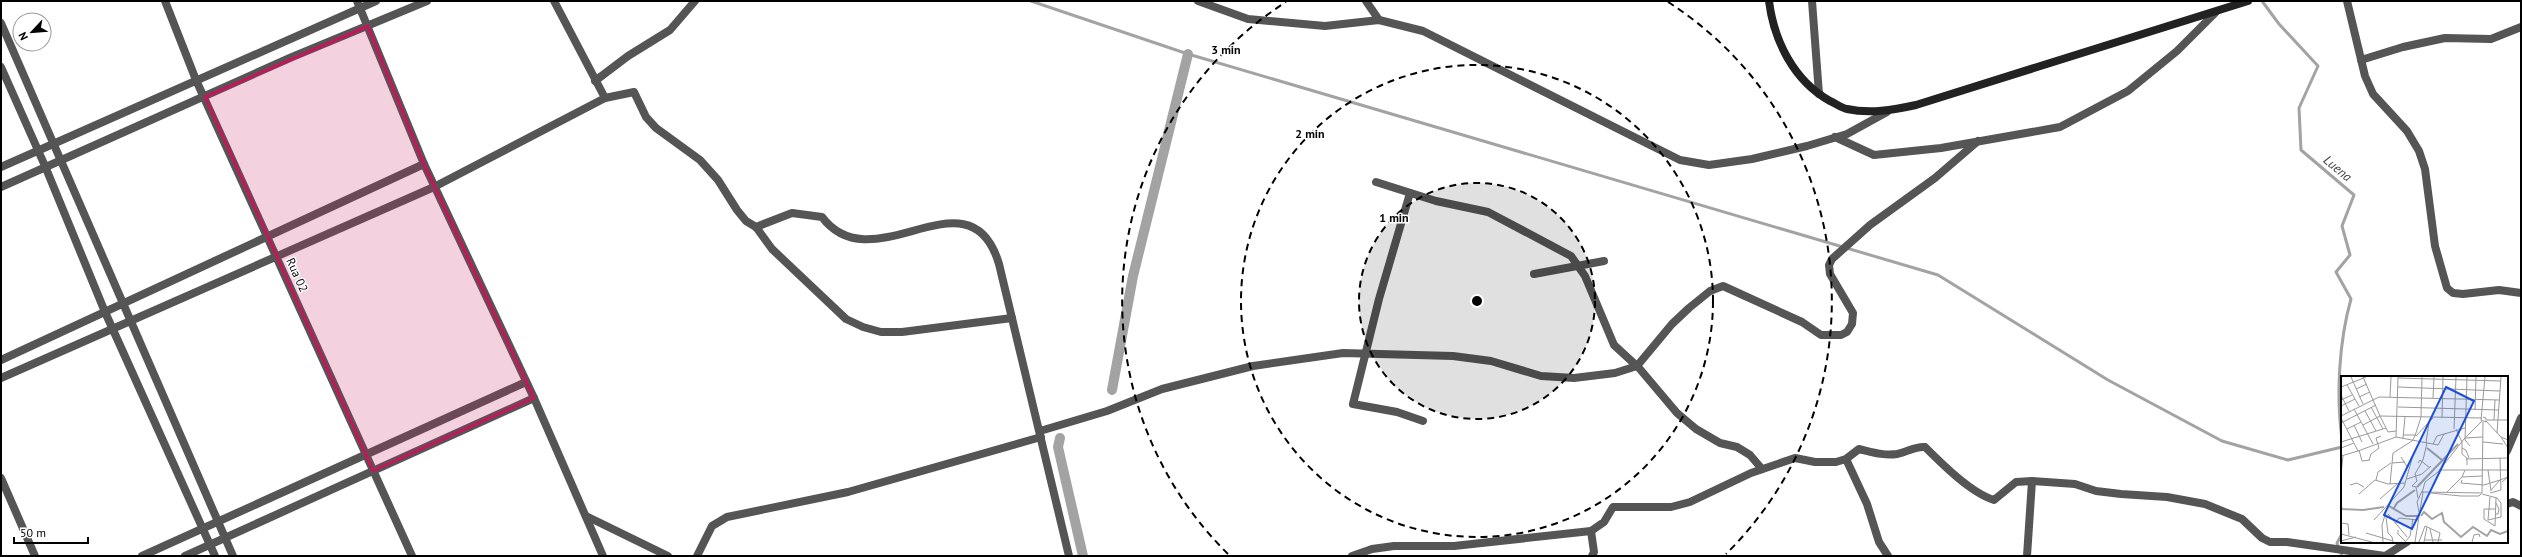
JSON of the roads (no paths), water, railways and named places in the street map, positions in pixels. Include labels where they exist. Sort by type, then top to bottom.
[{"type":"main road","points":[[1769,1],[1772,22],[1786,56],[1801,78],[1819,94],[1845,109],[1887,112],[2214,13],[2248,1]]},
{"type":"street","name":"Rua 02","points":[[165,1],[196,80],[205,97],[275,257],[412,556]]},
{"type":"street","points":[[1,167],[196,80],[359,4],[376,1]]},
{"type":"street","points":[[1,187],[62,158],[205,97],[292,57],[427,1]]},
{"type":"street","points":[[554,1],[605,98]]},
{"type":"street","points":[[595,81],[628,56],[670,30],[696,1]]},
{"type":"street","points":[[1198,1],[1248,19],[1295,25],[1348,25],[1379,20],[1423,31],[1680,160],[1709,165],[1752,159],[1847,134],[1887,112]]},
{"type":"street","points":[[1366,1],[1379,20]]},
{"type":"street","points":[[1812,1],[1819,94]]},
{"type":"street","points":[[2347,1],[2365,76],[2373,94],[2407,131],[2419,151],[2425,169],[2435,246],[2447,288],[2453,293],[2463,294],[2499,290],[2521,294]]},
{"type":"street","points":[[359,4],[434,187],[534,398],[603,556]]},
{"type":"street","points":[[1835,137],[1874,155],[1978,142],[2060,127],[2128,91],[2177,52],[2214,13]]},
{"type":"street","points":[[1,23],[62,158],[131,322],[234,556]]},
{"type":"street","points":[[2361,60],[2403,47],[2445,38],[2490,39],[2521,27]]},
{"type":"street","points":[[1,67],[45,166],[105,312],[201,529],[215,556]]},
{"type":"street","points":[[1,378],[114,330],[434,187],[605,98],[634,92],[646,117],[656,128],[700,160],[718,180],[737,210],[746,221],[756,227],[772,249],[828,304],[846,319],[864,328],[882,332],[902,332],[1012,318]]},
{"type":"street","points":[[697,556],[712,526],[727,517],[834,495],[1040,434],[1107,411],[1162,389],[1228,372],[1295,359],[1366,352],[1453,356],[1491,361],[1541,376],[1574,378],[1615,373],[1637,366],[1672,324],[1689,308],[1710,291],[1723,286],[1802,322],[1821,335],[1841,335],[1847,332],[1852,324],[1854,313],[1830,274],[1829,265],[1832,259],[1870,225],[1935,178],[1978,142]]},
{"type":"street","points":[[1,360],[424,164]]},
{"type":"street","points":[[1376,182],[1410,193],[1500,217],[1534,238],[1560,249],[1571,256],[1579,266],[1614,345],[1637,366],[1677,413],[1696,429],[1720,443],[1737,447],[1750,455],[1762,470]]},
{"type":"street","points":[[1410,193],[1378,299],[1353,404],[1397,412],[1423,421]]},
{"type":"street","points":[[756,227],[792,213],[822,217],[829,226],[840,234],[861,241],[872,241],[920,228],[948,224],[963,225],[978,230],[988,237],[994,248],[1012,318],[1029,395],[1040,434],[1069,556]]},
{"type":"street","points":[[1534,274],[1604,261]]},
{"type":"street","points":[[142,556],[217,520],[526,382]]},
{"type":"street","points":[[185,556],[225,536],[534,398]]},
{"type":"street","points":[[2508,449],[2521,418]]},
{"type":"street","points":[[1352,556],[1372,549],[1394,546],[1454,546],[1591,531],[1604,522],[1613,507],[1671,507],[1690,502],[1762,470],[1795,458],[1815,462],[1846,459],[1859,449],[1885,455],[1899,454],[1918,447],[1925,447],[1947,470],[1986,497],[1994,500],[2016,482],[2032,481],[2075,484],[2096,491],[2167,497],[2205,504],[2242,519],[2262,538],[2270,542],[2287,542],[2348,552],[2385,556],[2405,543]]},
{"type":"street","points":[[1846,459],[1867,504],[1879,542],[1888,556]]},
{"type":"street","points":[[1,478],[35,556]]},
{"type":"street","points":[[2027,556],[2032,481]]},
{"type":"street","points":[[2508,504],[2513,502],[2521,506]]},
{"type":"street","points":[[586,516],[668,556]]},
{"type":"street","points":[[1591,531],[1594,552],[1592,556]]},
{"type":"waterway","points":[[1031,1],[1188,54],[1938,275],[2108,380],[2222,441],[2288,460],[2341,447]]},
{"type":"waterway","name":"Luena","points":[[2262,1],[2279,24],[2318,66],[2299,108],[2301,150],[2354,195],[2342,226],[2350,255],[2336,272],[2351,299],[2341,350],[2339,387],[2341,430]]},
{"type":"waterway","points":[[1112,390],[1133,276],[1188,54]]},
{"type":"waterway","points":[[1060,438],[1058,447],[1083,556]]},
{"type":"waterway","name":"Luena","points":[[2341,536],[2337,543],[2342,556]]}]
